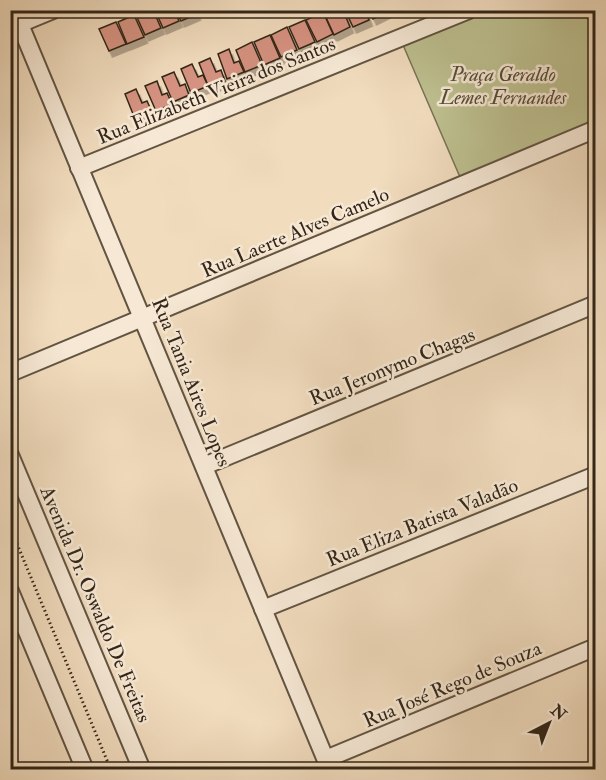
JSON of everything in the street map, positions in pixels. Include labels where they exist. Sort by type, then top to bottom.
[{"type":"street","points":[[16,17],[53,10]]},
{"type":"street","name":"Rua Elizabeth Vieira dos Santos","points":[[79,168],[469,10]]},
{"type":"street","name":"Rua Tania Aires Lopes","points":[[16,17],[328,764]]},
{"type":"street","name":"Rua Laerte Alves Camelo","points":[[10,373],[596,129]]},
{"type":"street","name":"Rua Jeronymo Chagas","points":[[204,466],[596,304]]},
{"type":"street","name":"Avenida Dr. Oswaldo De Freitas","points":[[10,454],[142,770]]},
{"type":"street","name":"Rua Eliza Batista Valadão","points":[[263,609],[596,475]]},
{"type":"street","points":[[10,591],[85,770]]},
{"type":"street","name":"Rua José Rego de Souza","points":[[328,764],[596,647]]},
{"type":"path","points":[[10,527],[111,770]]},
{"type":"green space","name":"Praça Geraldo Lemes Fernandes","points":[[469,11],[595,11],[595,129],[463,184],[400,38]]},
{"type":"building","points":[[141,10],[153,10],[161,28],[145,35],[135,13]]},
{"type":"building","points":[[155,10],[174,10],[179,21],[163,28]]},
{"type":"building","points":[[176,10],[196,10],[197,14],[181,21]]},
{"type":"building","points":[[329,10],[343,10],[350,27],[334,35],[324,13]]},
{"type":"building","points":[[345,10],[365,10],[369,20],[353,27]]},
{"type":"building","points":[[369,10],[389,10],[389,11],[373,19]]},
{"type":"building","points":[[323,12],[333,34],[317,42],[306,20]]},
{"type":"building","points":[[134,15],[144,37],[127,44],[118,22]]},
{"type":"building","points":[[305,20],[315,42],[299,49],[289,27]]},
{"type":"building","points":[[116,22],[126,44],[109,51],[99,29]]},
{"type":"building","points":[[287,27],[297,50],[281,57],[271,35]]},
{"type":"building","points":[[270,35],[280,58],[264,65],[254,42]]},
{"type":"building","points":[[252,42],[262,65],[245,72],[236,50]]},
{"type":"building","points":[[229,49],[234,63],[239,61],[244,72],[227,79],[218,54]]},
{"type":"building","points":[[210,58],[216,72],[221,70],[225,81],[209,88],[199,63]]},
{"type":"building","points":[[192,64],[198,77],[203,75],[208,86],[191,93],[181,69]]},
{"type":"building","points":[[174,72],[180,86],[185,84],[189,95],[173,102],[162,77]]},
{"type":"building","points":[[157,81],[162,95],[167,93],[172,104],[156,111],[145,86]]},
{"type":"building","points":[[136,89],[142,103],[147,101],[152,112],[135,119],[125,94]]}]
